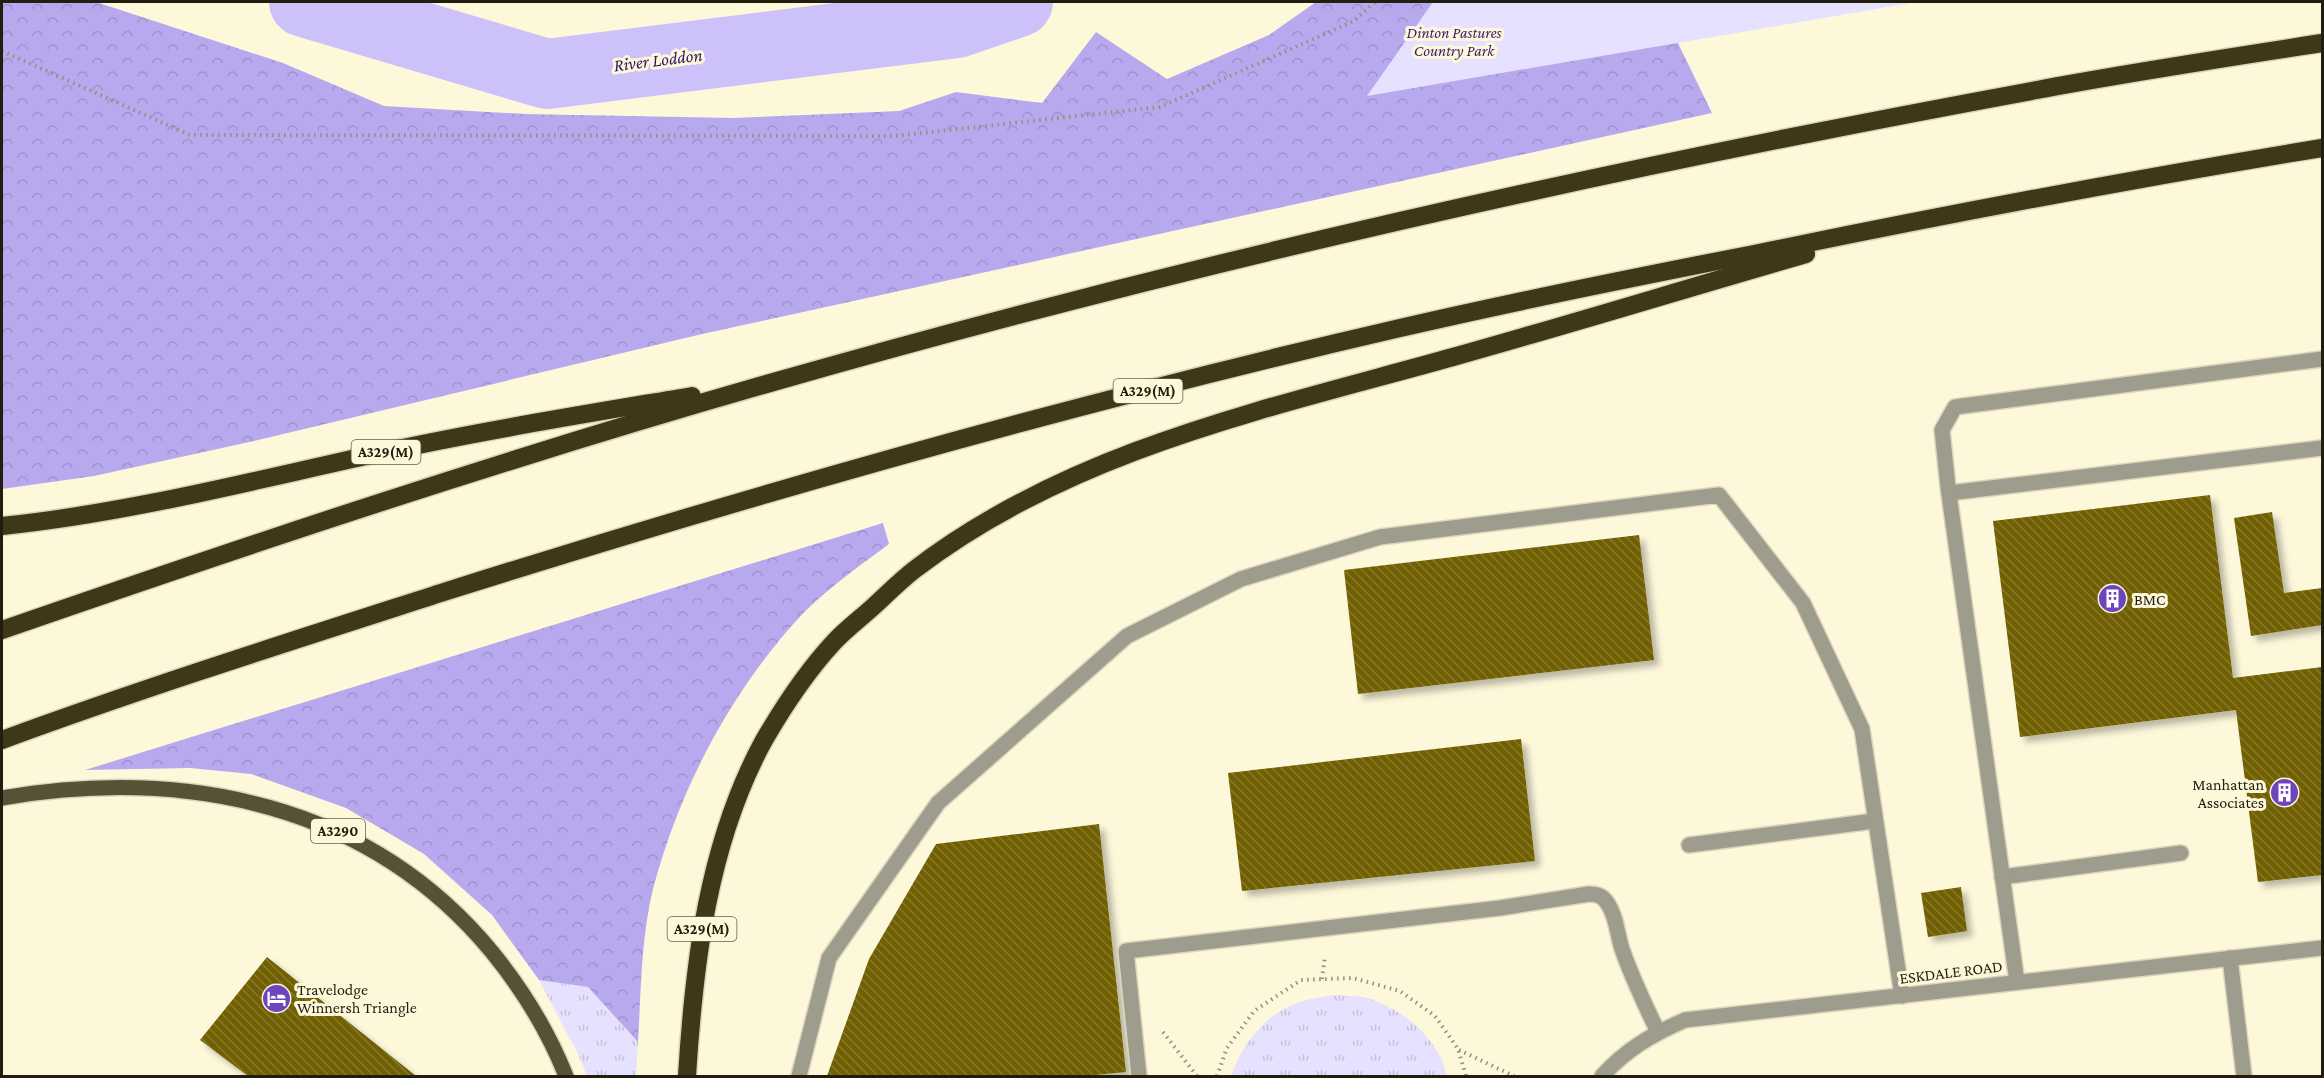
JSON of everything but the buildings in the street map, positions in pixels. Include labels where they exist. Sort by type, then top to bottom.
[{"type":"highway","name":"A329(M)","points":[[2,630],[352,511],[771,383],[1199,270],[1364,230],[1780,139],[2043,88],[2322,43]]},
{"type":"highway","name":"A329(M)","points":[[2,740],[222,663],[550,559],[729,505],[1066,411],[1400,328],[1923,219],[2322,148]]},
{"type":"highway","name":"A329(M)","points":[[687,1077],[699,951],[706,907],[724,839],[742,787],[764,742],[790,698],[834,642],[913,571],[975,529],[1068,478],[1154,444],[1258,410],[1454,357],[1923,219]]},
{"type":"highway","name":"A329(M)","points":[[2,526],[116,510],[504,428],[771,383]]},
{"type":"main road","name":"A3290","points":[[2,798],[41,792],[92,789],[180,791],[220,796],[269,807],[338,831],[407,871],[466,923],[506,969],[529,1002],[558,1055],[566,1077]]},
{"type":"street","points":[[2017,982],[1942,429],[1955,407],[2322,358]]},
{"type":"street","points":[[1949,493],[2322,448]]},
{"type":"street","points":[[799,1077],[829,958],[938,803],[1127,636],[1241,579],[1380,537],[1719,495],[1803,603],[1862,729],[1902,996]]},
{"type":"street","points":[[1689,845],[1874,821]]},
{"type":"street","points":[[2002,877],[2181,853]]},
{"type":"street","points":[[1139,1077],[1126,951],[1500,908],[1589,894],[1598,894],[1609,906],[1629,968],[1658,1032]]},
{"type":"street","name":"ESKDALE ROAD","points":[[1602,1077],[1626,1052],[1658,1032],[1685,1020],[2322,948]]},
{"type":"street","points":[[2230,958],[2244,1077]]},
{"type":"path","points":[[2,51],[190,135],[894,136],[1160,107],[1354,21],[1375,2]]},
{"type":"path","points":[[1217,1077],[1227,1048],[1254,1011],[1301,980],[1353,978],[1400,991],[1435,1016],[1458,1049],[1466,1077]]},
{"type":"path","points":[[1458,1049],[1514,1077]]},
{"type":"green space","points":[[2,2],[96,2],[283,63],[384,106],[525,114],[733,118],[899,111],[956,92],[1042,103],[1096,32],[1167,79],[1269,35],[1316,2],[1658,2],[1712,113],[698,335],[254,441],[94,476],[2,489]]},
{"type":"green space","name":"Dinton Pastures Country Park","points":[[1433,2],[1917,2],[1367,96]]},
{"type":"green space","points":[[883,523],[889,544],[840,581],[795,622],[748,682],[727,714],[692,781],[664,852],[649,908],[642,965],[638,1042],[588,987],[539,980],[492,915],[424,854],[346,808],[251,774],[190,768],[85,770]]},
{"type":"green space","points":[[539,980],[588,987],[638,1042],[636,1076],[587,1076]]},
{"type":"green space","points":[[1333,995],[1371,999],[1408,1019],[1419,1028],[1437,1050],[1447,1076],[1231,1076],[1248,1043],[1256,1032],[1275,1015],[1297,1003]]},
{"type":"waterway","name":"River Loddon","points":[[304,2],[547,74],[957,23],[1018,2]]},
{"type":"place","name":"BMC","points":[[2113,599]]},
{"type":"place","name":"Manhattan Associates","points":[[2285,793]]},
{"type":"place","name":"Travelodge Winnersh Triangle","points":[[276,998]]}]
